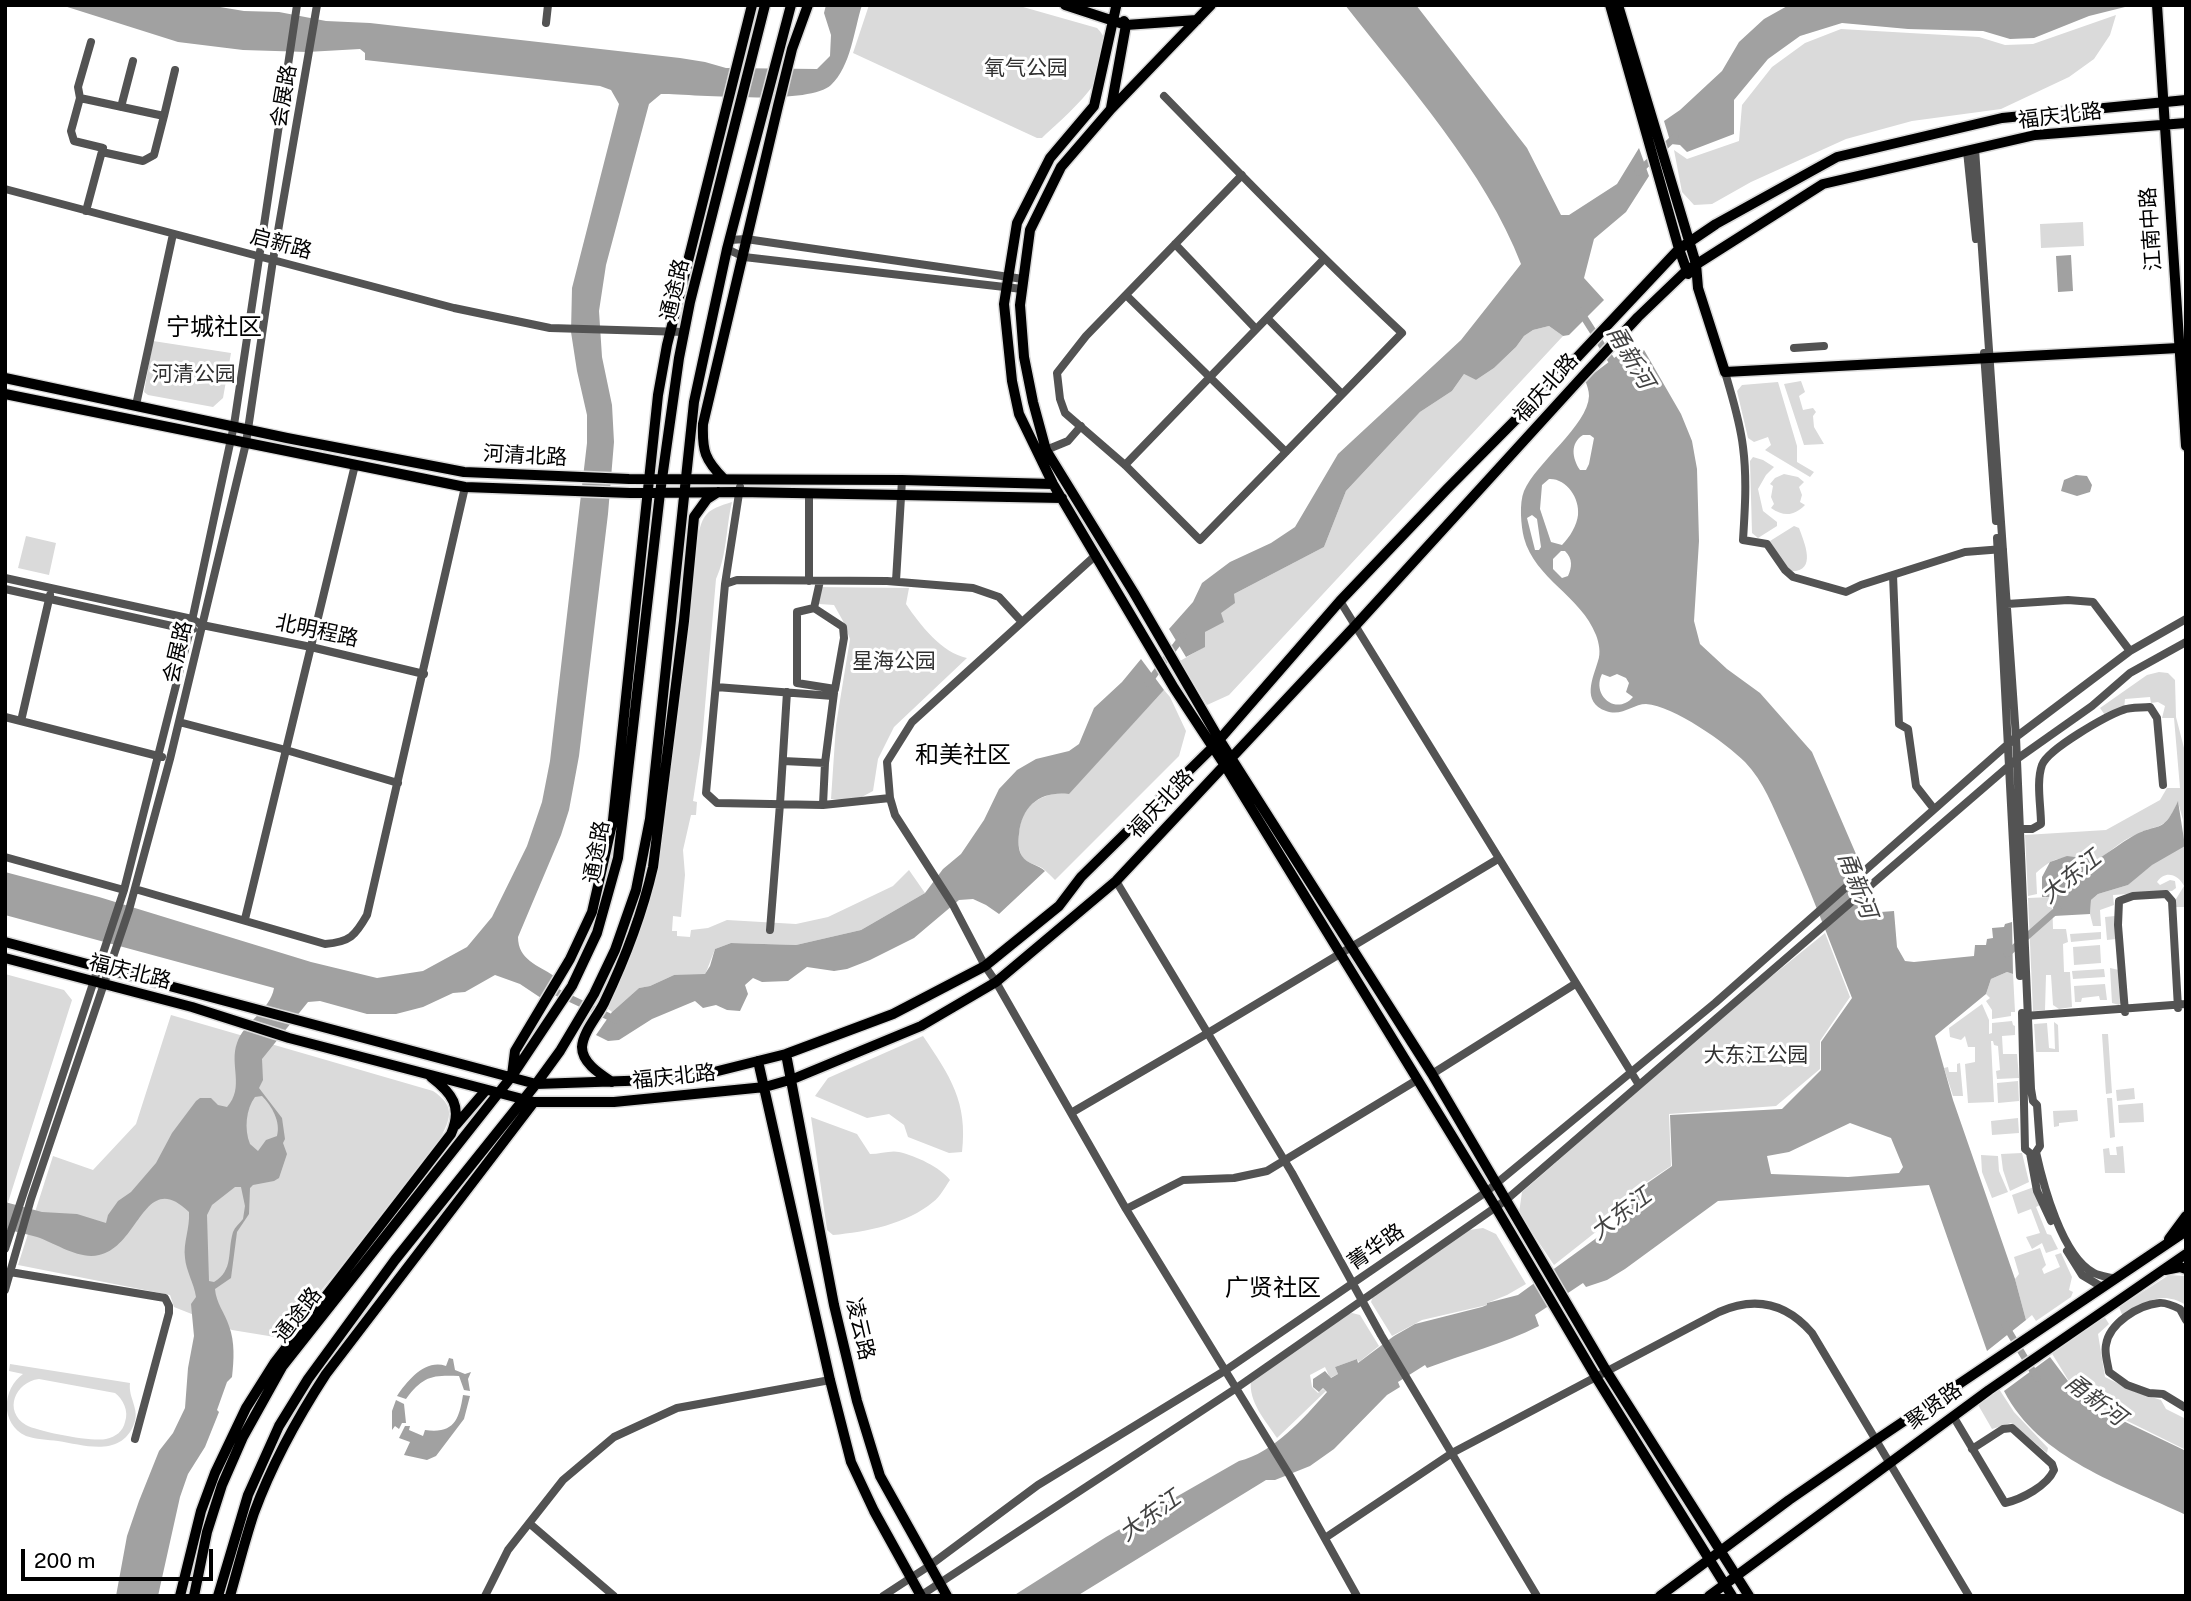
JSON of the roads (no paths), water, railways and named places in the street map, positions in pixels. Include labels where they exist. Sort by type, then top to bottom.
[{"type":"main road","points":[[512,1076],[515,1051],[559,979],[592,912],[613,820],[658,395],[670,331],[752,5]]},
{"type":"main road","name":"通途路","points":[[194,1596],[207,1532],[222,1485],[243,1437],[282,1367],[512,1076],[572,986],[597,933],[618,858],[660,493],[684,332],[765,5]]},
{"type":"main road","name":"通途路","points":[[218,1596],[248,1495],[268,1448],[293,1403],[394,1260],[529,1101],[536,1083],[594,994],[627,918],[644,859],[655,778],[694,402],[728,245],[791,5]]},
{"type":"main road","points":[[724,479],[714,469],[702,447],[703,424],[778,106],[808,5]]},
{"type":"main road","points":[[1065,5],[1126,25],[1197,20]]},
{"type":"main road","points":[[1114,6],[1130,5]]},
{"type":"main road","points":[[1211,5],[1111,109],[1061,167],[1030,230],[1020,305],[1024,356],[1046,450],[1162,641],[1216,743]]},
{"type":"main road","points":[[1609,5],[1679,249],[1686,271],[1698,288]]},
{"type":"main road","points":[[1618,5],[1696,264],[1698,288],[1725,372],[2179,348]]},
{"type":"main road","points":[[1114,6],[1094,106],[1050,158],[1017,223],[1004,304],[1012,382],[1019,414],[1053,484],[1168,679],[1228,760],[1352,947],[1432,1074],[1607,1372],[1749,1596]]},
{"type":"main road","points":[[1111,109],[1126,25],[1114,6]]},
{"type":"main road","name":"江南中路","points":[[2157,7],[2186,446]]},
{"type":"main road","name":"福庆北路","points":[[5,942],[536,1083],[612,1083],[710,1073],[786,1054],[893,1014],[985,966],[1059,906],[1082,877],[1216,743],[1340,601],[1689,240],[1837,157],[2001,118],[2186,100]]},
{"type":"main road","name":"福庆北路","points":[[5,958],[192,1007],[289,1038],[529,1101],[614,1102],[765,1087],[793,1079],[921,1026],[996,982],[1116,881],[1355,626],[1638,317],[1696,264],[1823,184],[2035,135],[2186,123]]},
{"type":"main road","name":"河清北路","points":[[5,378],[287,438],[464,472],[629,480],[902,480],[1053,484]]},
{"type":"main road","name":"河清北路","points":[[5,394],[465,487],[630,494],[683,493]]},
{"type":"main road","points":[[612,1083],[590,1066],[583,1055],[582,1045],[637,928],[650,878],[684,621],[694,517],[707,499],[718,492]]},
{"type":"main road","points":[[683,493],[1062,498]]},
{"type":"main road","points":[[1228,760],[1340,955],[1732,1596]]},
{"type":"main road","name":"凌云路","points":[[786,1054],[793,1079],[834,1305],[857,1401],[880,1476],[947,1596]]},
{"type":"main road","name":"凌云路","points":[[758,1061],[851,1462],[874,1511],[921,1596]]},
{"type":"main road","points":[[426,1073],[446,1088],[453,1098],[456,1108],[454,1127]]},
{"type":"main road","points":[[180,1596],[201,1511],[246,1408],[275,1362],[454,1127],[486,1090]]},
{"type":"main road","points":[[230,1596],[254,1513],[268,1479],[307,1403],[529,1101]]},
{"type":"main road","points":[[2166,1245],[2186,1216]]},
{"type":"main road","name":"聚贤路","points":[[1660,1596],[1875,1440],[2186,1231]]},
{"type":"main road","name":"聚贤路","points":[[1709,1596],[1953,1416],[2186,1254]]},
{"type":"main road","points":[[2160,1271],[2180,1267],[2186,1269]]},
{"type":"street","name":"会展路","points":[[104,969],[117,947],[135,889],[170,759],[246,443],[273,260],[317,5]]},
{"type":"street","points":[[546,23],[548,5]]},
{"type":"street","name":"会展路","points":[[5,1290],[104,969],[107,945],[160,756],[190,630],[234,425],[297,9]]},
{"type":"street","points":[[86,211],[103,148],[74,141],[71,131],[80,98],[78,87],[91,42]]},
{"type":"street","points":[[121,107],[133,61]]},
{"type":"street","points":[[102,152],[143,161],[154,155],[175,70]]},
{"type":"street","points":[[1164,96],[1242,175],[1324,259],[1402,332],[1200,540],[1125,465],[1065,413],[1060,399],[1057,373],[1086,336],[1242,175]]},
{"type":"street","points":[[80,98],[164,116]]},
{"type":"street","points":[[1971,150],[2016,737],[2025,1018],[2025,1149],[2030,1153],[2037,1191],[2051,1222],[2082,1275],[2099,1290]]},
{"type":"street","name":"启新路","points":[[5,189],[454,308],[550,328],[684,332]]},
{"type":"street","points":[[136,405],[173,234]]},
{"type":"street","points":[[728,245],[746,239],[1023,284]]},
{"type":"street","points":[[1175,244],[1256,329]]},
{"type":"street","points":[[728,245],[744,257],[1008,282]]},
{"type":"street","points":[[1125,465],[1324,259]]},
{"type":"street","points":[[1126,295],[1286,452]]},
{"type":"street","points":[[1267,318],[1342,394]]},
{"type":"street","points":[[1794,348],[1824,346]]},
{"type":"street","points":[[1725,372],[1744,449],[1743,540],[1767,544],[1793,577],[1846,592],[1965,552],[2001,550]]},
{"type":"street","points":[[1046,450],[1068,440],[1081,426]]},
{"type":"street","points":[[245,919],[355,465]]},
{"type":"street","points":[[741,480],[725,584],[706,793],[717,803],[823,805],[890,798]]},
{"type":"street","points":[[897,581],[902,480]]},
{"type":"street","points":[[135,889],[325,944],[342,943],[356,933],[367,915],[465,487]]},
{"type":"street","points":[[808,495],[809,581]]},
{"type":"street","points":[[2001,550],[2008,767],[2025,1018],[2031,1089],[2033,1101],[2037,1105],[2040,1146],[2036,1152],[2050,1204],[2073,1253],[2092,1272],[2115,1279]]},
{"type":"street","points":[[1096,555],[912,722],[887,762],[890,798],[904,831],[953,905],[985,966],[1126,1209],[1290,1476],[1357,1596]]},
{"type":"street","points":[[1893,575],[1899,724],[1908,729],[1916,786],[1934,809]]},
{"type":"street","name":"北明程路","points":[[5,578],[424,674]]},
{"type":"street","points":[[725,584],[737,580],[897,581],[973,587],[999,597],[1022,622]]},
{"type":"street","points":[[814,608],[820,581]]},
{"type":"street","points":[[5,589],[190,630],[201,625]]},
{"type":"street","points":[[21,721],[52,589]]},
{"type":"street","points":[[2007,604],[2068,600],[2093,602],[2130,650]]},
{"type":"street","points":[[1340,601],[1639,1085]]},
{"type":"street","points":[[823,805],[825,763],[844,638],[843,627],[814,608],[797,612],[797,683],[834,693]]},
{"type":"street","name":"菁华路","points":[[883,1596],[929,1566],[1038,1485],[1226,1370],[1486,1192],[1715,1003],[2016,737],[2130,650],[2186,619]]},
{"type":"street","points":[[921,1596],[1235,1388],[1506,1200],[2017,759],[2094,704],[2130,673],[2186,642]]},
{"type":"street","points":[[716,687],[834,693]]},
{"type":"street","points":[[769,930],[787,692]]},
{"type":"street","points":[[2094,704],[2104,720]]},
{"type":"street","points":[[2019,829],[2032,829],[2041,824],[2039,777],[2043,762],[2063,744],[2124,709],[2150,707],[2157,718],[2163,785]]},
{"type":"street","points":[[5,717],[170,759]]},
{"type":"street","points":[[179,722],[398,783]]},
{"type":"street","points":[[783,761],[825,763]]},
{"type":"street","points":[[5,857],[124,890]]},
{"type":"street","points":[[1071,1113],[1208,1034],[1498,859]]},
{"type":"street","points":[[1116,881],[1285,1161],[1381,1335],[1536,1596]]},
{"type":"street","points":[[2025,1018],[2182,1006],[2172,901],[2166,894],[2133,896],[2119,901],[2118,925],[2125,1010]]},
{"type":"street","name":"会展路","points":[[5,1249],[99,984]]},
{"type":"street","points":[[1432,1074],[1575,984]]},
{"type":"street","points":[[1126,1209],[1183,1180],[1251,1175],[1267,1171],[1417,1080]]},
{"type":"street","points":[[10,1272],[165,1298],[169,1313],[135,1438]]},
{"type":"street","points":[[2186,1320],[2180,1309],[2162,1302],[2133,1312],[2116,1324],[2106,1345],[2109,1372],[2138,1389],[2163,1394],[2186,1408]]},
{"type":"street","points":[[1325,1538],[1452,1453],[1734,1306],[1752,1303],[1770,1305],[1800,1320],[1812,1333],[1969,1596]]},
{"type":"street","points":[[2109,1306],[2125,1319]]},
{"type":"street","points":[[2109,1306],[2116,1324]]},
{"type":"street","points":[[485,1596],[508,1550],[563,1480],[614,1437],[677,1408],[830,1380]]},
{"type":"street","points":[[1953,1416],[1972,1449],[2005,1503],[2019,1500],[2051,1476],[2054,1470],[2052,1464],[2012,1428],[2003,1429],[1972,1449]]},
{"type":"street","points":[[529,1522],[614,1596]]},
{"type":"water","points":[[61,5],[208,5],[244,11],[279,12],[326,21],[370,23],[680,58],[726,68],[817,69],[830,56],[831,35],[824,13],[826,5],[862,5],[843,68],[831,85],[819,91],[776,97],[661,94],[649,104],[606,265],[599,311],[602,357],[612,405],[614,442],[579,756],[569,810],[561,835],[518,937],[525,957],[554,976],[541,998],[520,984],[495,975],[465,992],[453,993],[423,1007],[396,1014],[367,1014],[320,1001],[308,1002],[262,1059],[263,1080],[259,1088],[282,1118],[285,1139],[283,1143],[287,1154],[279,1178],[250,1188],[249,1214],[237,1232],[231,1278],[215,1289],[232,1338],[232,1377],[227,1382],[205,1447],[188,1474],[180,1497],[158,1596],[116,1596],[127,1536],[139,1501],[159,1451],[173,1433],[185,1408],[194,1336],[191,1304],[196,1297],[185,1258],[189,1212],[174,1201],[162,1199],[142,1214],[113,1249],[91,1256],[5,1229],[5,1202],[42,1212],[77,1214],[106,1223],[118,1201],[131,1192],[156,1163],[172,1133],[196,1101],[200,1098],[211,1098],[218,1105],[227,1107],[235,1092],[237,1043],[245,1029],[268,1003],[274,988],[5,915],[5,872],[99,897],[311,962],[377,978],[423,971],[467,947],[492,917],[527,846],[542,802],[550,761],[587,443],[587,415],[571,332],[572,288],[619,104],[611,90],[600,86],[365,60],[365,53],[360,49],[307,52],[243,50],[178,42]],"holes":[[[262,1096],[275,1114],[278,1131],[277,1136],[266,1140],[258,1151],[250,1144],[247,1119],[255,1097]],[[235,1187],[241,1187],[245,1206],[243,1219],[233,1232],[225,1272],[214,1282],[209,1281],[207,1215],[212,1205]]]},
{"type":"water","points":[[1345,5],[1416,5],[1527,148],[1561,215],[1569,215],[1617,184],[1639,148],[1649,176],[1626,212],[1594,239],[1584,278],[1604,300],[1569,335],[1563,336],[1549,326],[1533,330],[1494,368],[1476,380],[1464,374],[1452,391],[1420,412],[1346,491],[1324,547],[1234,594],[1235,603],[1221,613],[1224,622],[1205,632],[1205,647],[1186,657],[1169,629],[1193,602],[1202,583],[1230,562],[1271,543],[1295,527],[1338,454],[1461,340],[1521,264],[1506,230],[1466,162]]},
{"type":"water","points":[[1789,5],[2133,5],[2089,16],[2034,38],[2010,39],[1983,31],[1908,29],[1842,23],[1800,36],[1768,59],[1734,100],[1734,134],[1687,152],[1680,145],[1671,144],[1664,121],[1680,110],[1722,71],[1739,42],[1764,19]]},
{"type":"water","points":[[2071,255],[2073,291],[2058,292],[2056,256]]},
{"type":"water","points":[[1626,349],[1632,354],[1644,350],[1681,414],[1692,441],[1697,469],[1699,541],[1694,621],[1700,644],[1727,669],[1760,693],[1812,752],[1881,912],[1894,911],[1897,947],[1905,961],[1974,956],[1975,945],[1986,945],[1987,939],[1993,938],[1992,928],[2004,927],[2012,922],[2013,974],[2007,972],[1991,979],[1986,994],[1935,1036],[1953,1100],[2015,1279],[2026,1320],[1987,1351],[1929,1185],[1718,1201],[1625,1269],[1607,1280],[1586,1287],[1583,1283],[1535,1315],[1539,1326],[1497,1344],[1427,1368],[1425,1365],[1398,1382],[1400,1387],[1387,1395],[1334,1449],[1310,1466],[1275,1480],[1266,1480],[1077,1596],[1013,1596],[1106,1537],[1239,1461],[1276,1443],[1327,1392],[1323,1388],[1319,1392],[1313,1387],[1313,1379],[1325,1371],[1331,1378],[1338,1374],[1335,1367],[1357,1359],[1358,1363],[1415,1324],[1518,1295],[1624,1218],[1623,1200],[1672,1166],[1670,1115],[1782,1109],[1821,1070],[1821,1042],[1852,998],[1802,872],[1763,786],[1736,754],[1713,736],[1671,711],[1646,704],[1617,712],[1598,707],[1591,696],[1599,655],[1596,635],[1580,609],[1538,565],[1524,538],[1521,502],[1524,491],[1539,468],[1580,419],[1589,396],[1585,380]],"holes":[[[1583,435],[1594,438],[1586,470],[1580,470],[1575,461],[1574,446]],[[1549,479],[1561,482],[1571,490],[1577,502],[1577,519],[1573,531],[1562,545],[1551,542],[1540,509],[1542,485]],[[1532,515],[1537,519],[1541,547],[1535,550],[1527,518]],[[1561,551],[1565,551],[1571,563],[1568,576],[1562,578],[1553,569],[1553,559]],[[1602,674],[1610,677],[1617,674],[1626,678],[1629,683],[1626,692],[1633,697],[1620,705],[1613,704],[1607,701],[1600,690]],[[1850,1123],[1891,1138],[1903,1167],[1899,1173],[1848,1177],[1771,1174],[1767,1156],[1789,1152]]]},
{"type":"water","points":[[2076,475],[2087,476],[2092,485],[2090,492],[2077,496],[2061,491],[2064,480]]},
{"type":"water","points":[[1141,659],[1164,690],[1069,794],[1050,795],[1029,808],[1021,824],[1018,839],[1020,851],[1027,861],[1045,871],[999,914],[973,899],[959,900],[914,938],[847,969],[834,971],[807,967],[788,981],[762,982],[753,978],[745,985],[748,994],[740,1011],[727,1010],[716,1005],[703,1008],[695,1001],[652,1019],[619,1040],[608,1041],[596,1035],[612,1012],[639,988],[674,975],[705,974],[715,949],[731,943],[796,945],[861,930],[925,893],[943,869],[961,854],[984,820],[999,789],[1017,770],[1036,759],[1069,751],[1079,744],[1094,708],[1122,682]]},
{"type":"water","points":[[2178,801],[2185,846],[2152,865],[2128,885],[2098,894],[2091,900],[2090,914],[2054,916],[2052,897],[2042,897],[2042,877],[2050,862],[2067,856],[2097,860],[2133,836],[2164,824]]},
{"type":"water","points":[[2050,1357],[2071,1385],[2092,1406],[2186,1451],[2186,1515],[2084,1467],[2038,1435],[2019,1415],[2004,1391]]},
{"type":"water","points":[[449,1358],[453,1359],[455,1370],[465,1374],[471,1372],[468,1379],[470,1391],[464,1390],[459,1376],[442,1376],[423,1381],[406,1399],[397,1396],[418,1372],[431,1365],[446,1366]]},
{"type":"water","points":[[463,1395],[470,1396],[464,1419],[436,1456],[427,1460],[404,1455],[410,1442],[399,1438],[405,1426],[410,1426],[409,1430],[423,1436],[425,1430],[443,1430],[449,1427],[457,1418]]},
{"type":"water","points":[[396,1400],[404,1404],[406,1423],[402,1423],[399,1429],[395,1426],[392,1430],[392,1411]]},
{"type":"waterway","points":[[1638,172],[1675,137]]},
{"type":"waterway","name":"甬新河","points":[[1580,311],[1615,366]]},
{"type":"waterway","points":[[1148,683],[1183,636]]},
{"type":"waterway","name":"大东江","points":[[2007,954],[2058,909]]},
{"type":"waterway","points":[[548,988],[616,1020]]},
{"type":"waterway","name":"甬新河","points":[[2005,1325],[2037,1378]]},
{"type":"district","name":"宁城社区","points":[[214,328]]},
{"type":"district","name":"和美社区","points":[[963,756]]},
{"type":"district","name":"广贤社区","points":[[1273,1289]]},
{"type":"park label","name":"氧气公园","points":[[1026,69]]},
{"type":"park label","name":"河清公园","points":[[194,375]]},
{"type":"park label","name":"星海公园","points":[[894,662]]},
{"type":"park label","name":"大东江公园","points":[[1756,1056]]}]
